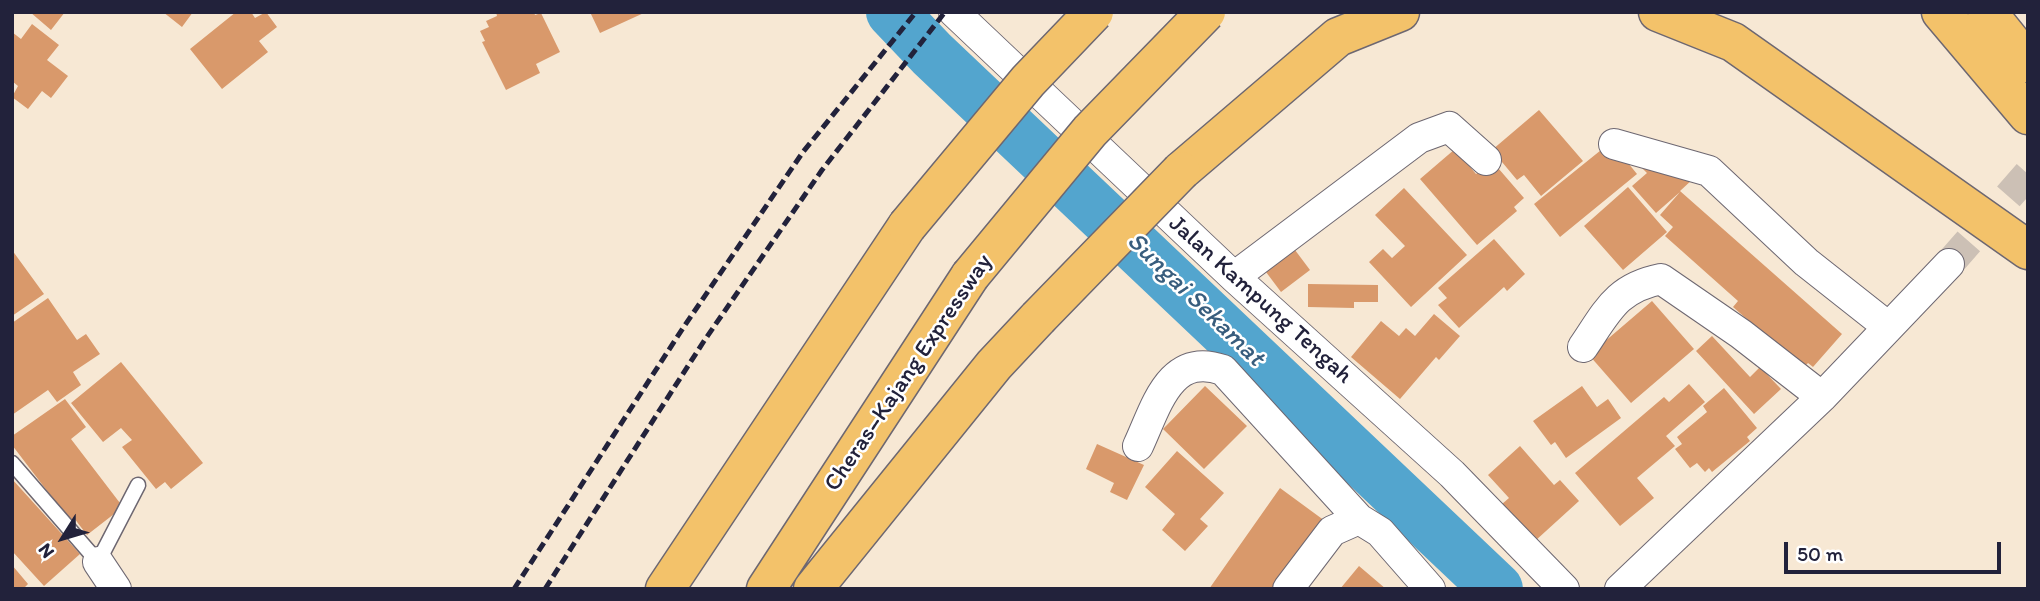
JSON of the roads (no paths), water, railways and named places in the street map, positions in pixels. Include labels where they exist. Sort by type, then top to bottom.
[{"type":"highway","points":[[664,589],[907,226],[1028,81],[1094,12]]},
{"type":"highway","name":"Cheras–Kajang Expressway","points":[[766,589],[970,276],[1090,131],[1206,12]]},
{"type":"highway","points":[[813,589],[985,376],[1181,171],[1338,37],[1400,12]]},
{"type":"highway","points":[[1658,12],[1733,42],[2028,250]]},
{"type":"highway","points":[[1941,12],[2028,115]]},
{"type":"highway","points":[[1987,12],[2028,63]]},
{"type":"street","name":"Jalan Kampung Tengah","points":[[954,12],[1234,277],[1452,474],[1564,589]]},
{"type":"street","points":[[1234,277],[1419,138],[1448,127],[1486,160]]},
{"type":"street","points":[[1614,144],[1709,171],[1806,262],[1888,326]]},
{"type":"street","points":[[1620,589],[1822,397],[1949,264]]},
{"type":"street","points":[[1583,348],[1615,300],[1636,284],[1661,279],[1741,334],[1822,397]]},
{"type":"street","points":[[1138,446],[1167,383],[1187,368],[1206,364],[1223,370],[1359,519],[1380,532],[1430,589]]},
{"type":"street","points":[[1288,589],[1332,531],[1359,519]]},
{"type":"street","points":[[98,562],[116,589]]},
{"type":"lane","points":[[12,463],[98,562],[138,485]]},
{"type":"waterway","name":"Sungai Sekamat","points":[[892,12],[932,54],[1497,589]]},
{"type":"tunnel","points":[[1949,264],[2028,174]]},
{"type":"railway","points":[[514,589],[683,328],[803,152],[916,12]]},
{"type":"railway","points":[[545,589],[704,341],[822,170],[945,12]]}]
